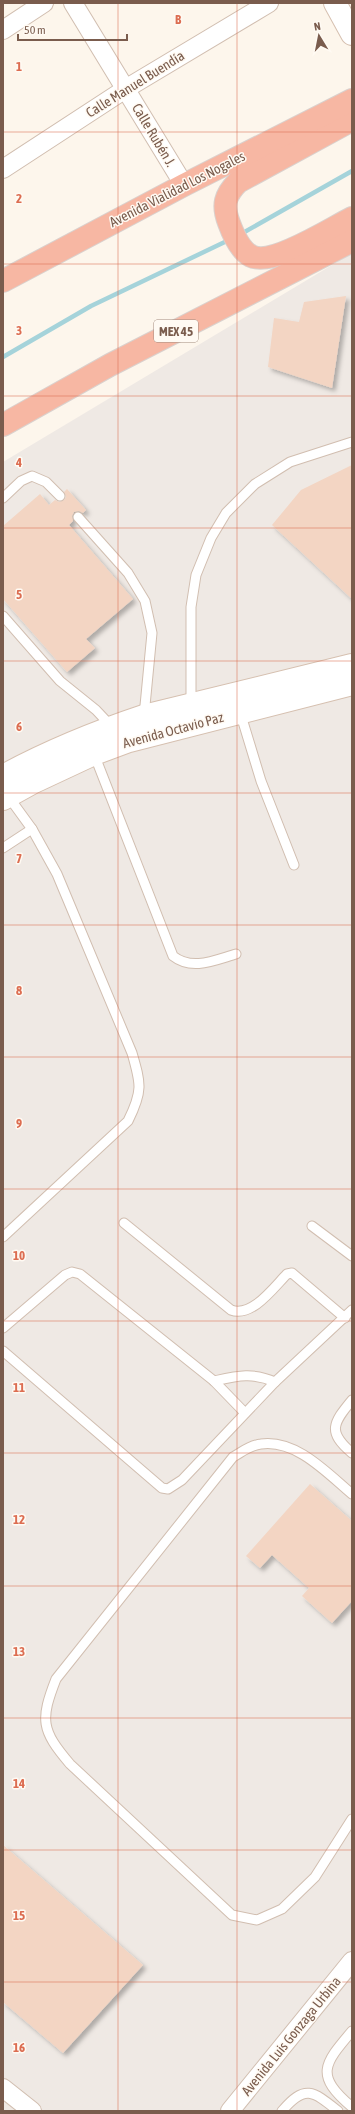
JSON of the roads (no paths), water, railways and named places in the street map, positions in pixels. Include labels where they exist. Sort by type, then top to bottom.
[{"type":"highway","name":"Avenida Vialidad Los Nogales","points":[[3,281],[184,185],[352,100]]},
{"type":"highway","points":[[352,120],[238,182],[226,197],[224,206],[229,224],[245,252],[254,257],[270,258],[298,247],[352,218]]},
{"type":"highway","name":"MEX 45","points":[[3,426],[110,365],[352,241]]},
{"type":"street","points":[[3,30],[44,3]]},
{"type":"street","name":"Calle Rubén J.","points":[[73,3],[127,88],[184,185]]},
{"type":"street","name":"Calle Manuel Buendía","points":[[3,169],[127,88],[269,3]]},
{"type":"street","points":[[335,3],[352,34]]},
{"type":"street","name":"Avenida Octavio Paz","points":[[4,790],[191,715],[352,665]]},
{"type":"street","name":"Avenida Octavio Paz","points":[[4,790],[64,744],[144,716],[240,712],[352,684]]},
{"type":"street","name":"Avenida Luis Gonzaga Urbina","points":[[230,2111],[351,1963]]},
{"type":"street","points":[[3,2088],[32,2111]]},
{"type":"lane","points":[[191,715],[191,607],[196,575],[211,538],[226,513],[255,484],[290,462],[352,442]]},
{"type":"lane","points":[[3,498],[21,482],[32,476],[46,482],[60,496]]},
{"type":"lane","points":[[78,517],[128,573],[145,601],[152,633],[144,716]]},
{"type":"lane","points":[[3,616],[60,681],[96,710],[112,727]]},
{"type":"lane","points":[[240,712],[261,781],[294,865]]},
{"type":"lane","points":[[94,754],[173,956],[180,962],[190,964],[201,963],[236,954]]},
{"type":"lane","points":[[3,1237],[128,1121],[137,1103],[140,1082],[132,1054],[60,881],[45,849],[4,790]]},
{"type":"lane","points":[[3,848],[32,829]]},
{"type":"lane","points":[[124,1223],[231,1310],[243,1312],[250,1308],[286,1274],[292,1273],[345,1318]]},
{"type":"lane","points":[[312,1226],[352,1256]]},
{"type":"lane","points":[[3,1328],[66,1275],[72,1272],[80,1274],[214,1381],[245,1412]]},
{"type":"lane","points":[[3,1351],[162,1488],[168,1489],[182,1480],[275,1382],[352,1310]]},
{"type":"lane","points":[[214,1381],[251,1375],[261,1376],[275,1382]]},
{"type":"lane","points":[[352,1400],[338,1417],[335,1426],[336,1435],[341,1444],[352,1453]]},
{"type":"lane","points":[[352,1494],[318,1465],[291,1449],[280,1445],[259,1444],[247,1448],[233,1457],[56,1679],[48,1701],[45,1725],[54,1746],[70,1764],[232,1915],[257,1920],[282,1909],[315,1877],[352,1820]]},
{"type":"lane","points":[[352,2031],[330,2056],[327,2074],[331,2084],[340,2097],[352,2107]]},
{"type":"lane","points":[[282,2111],[292,2099],[305,2092],[317,2094],[338,2111]]},
{"type":"waterway","points":[[241,234],[352,171]]},
{"type":"waterway","points":[[3,357],[91,306],[231,239]]}]
